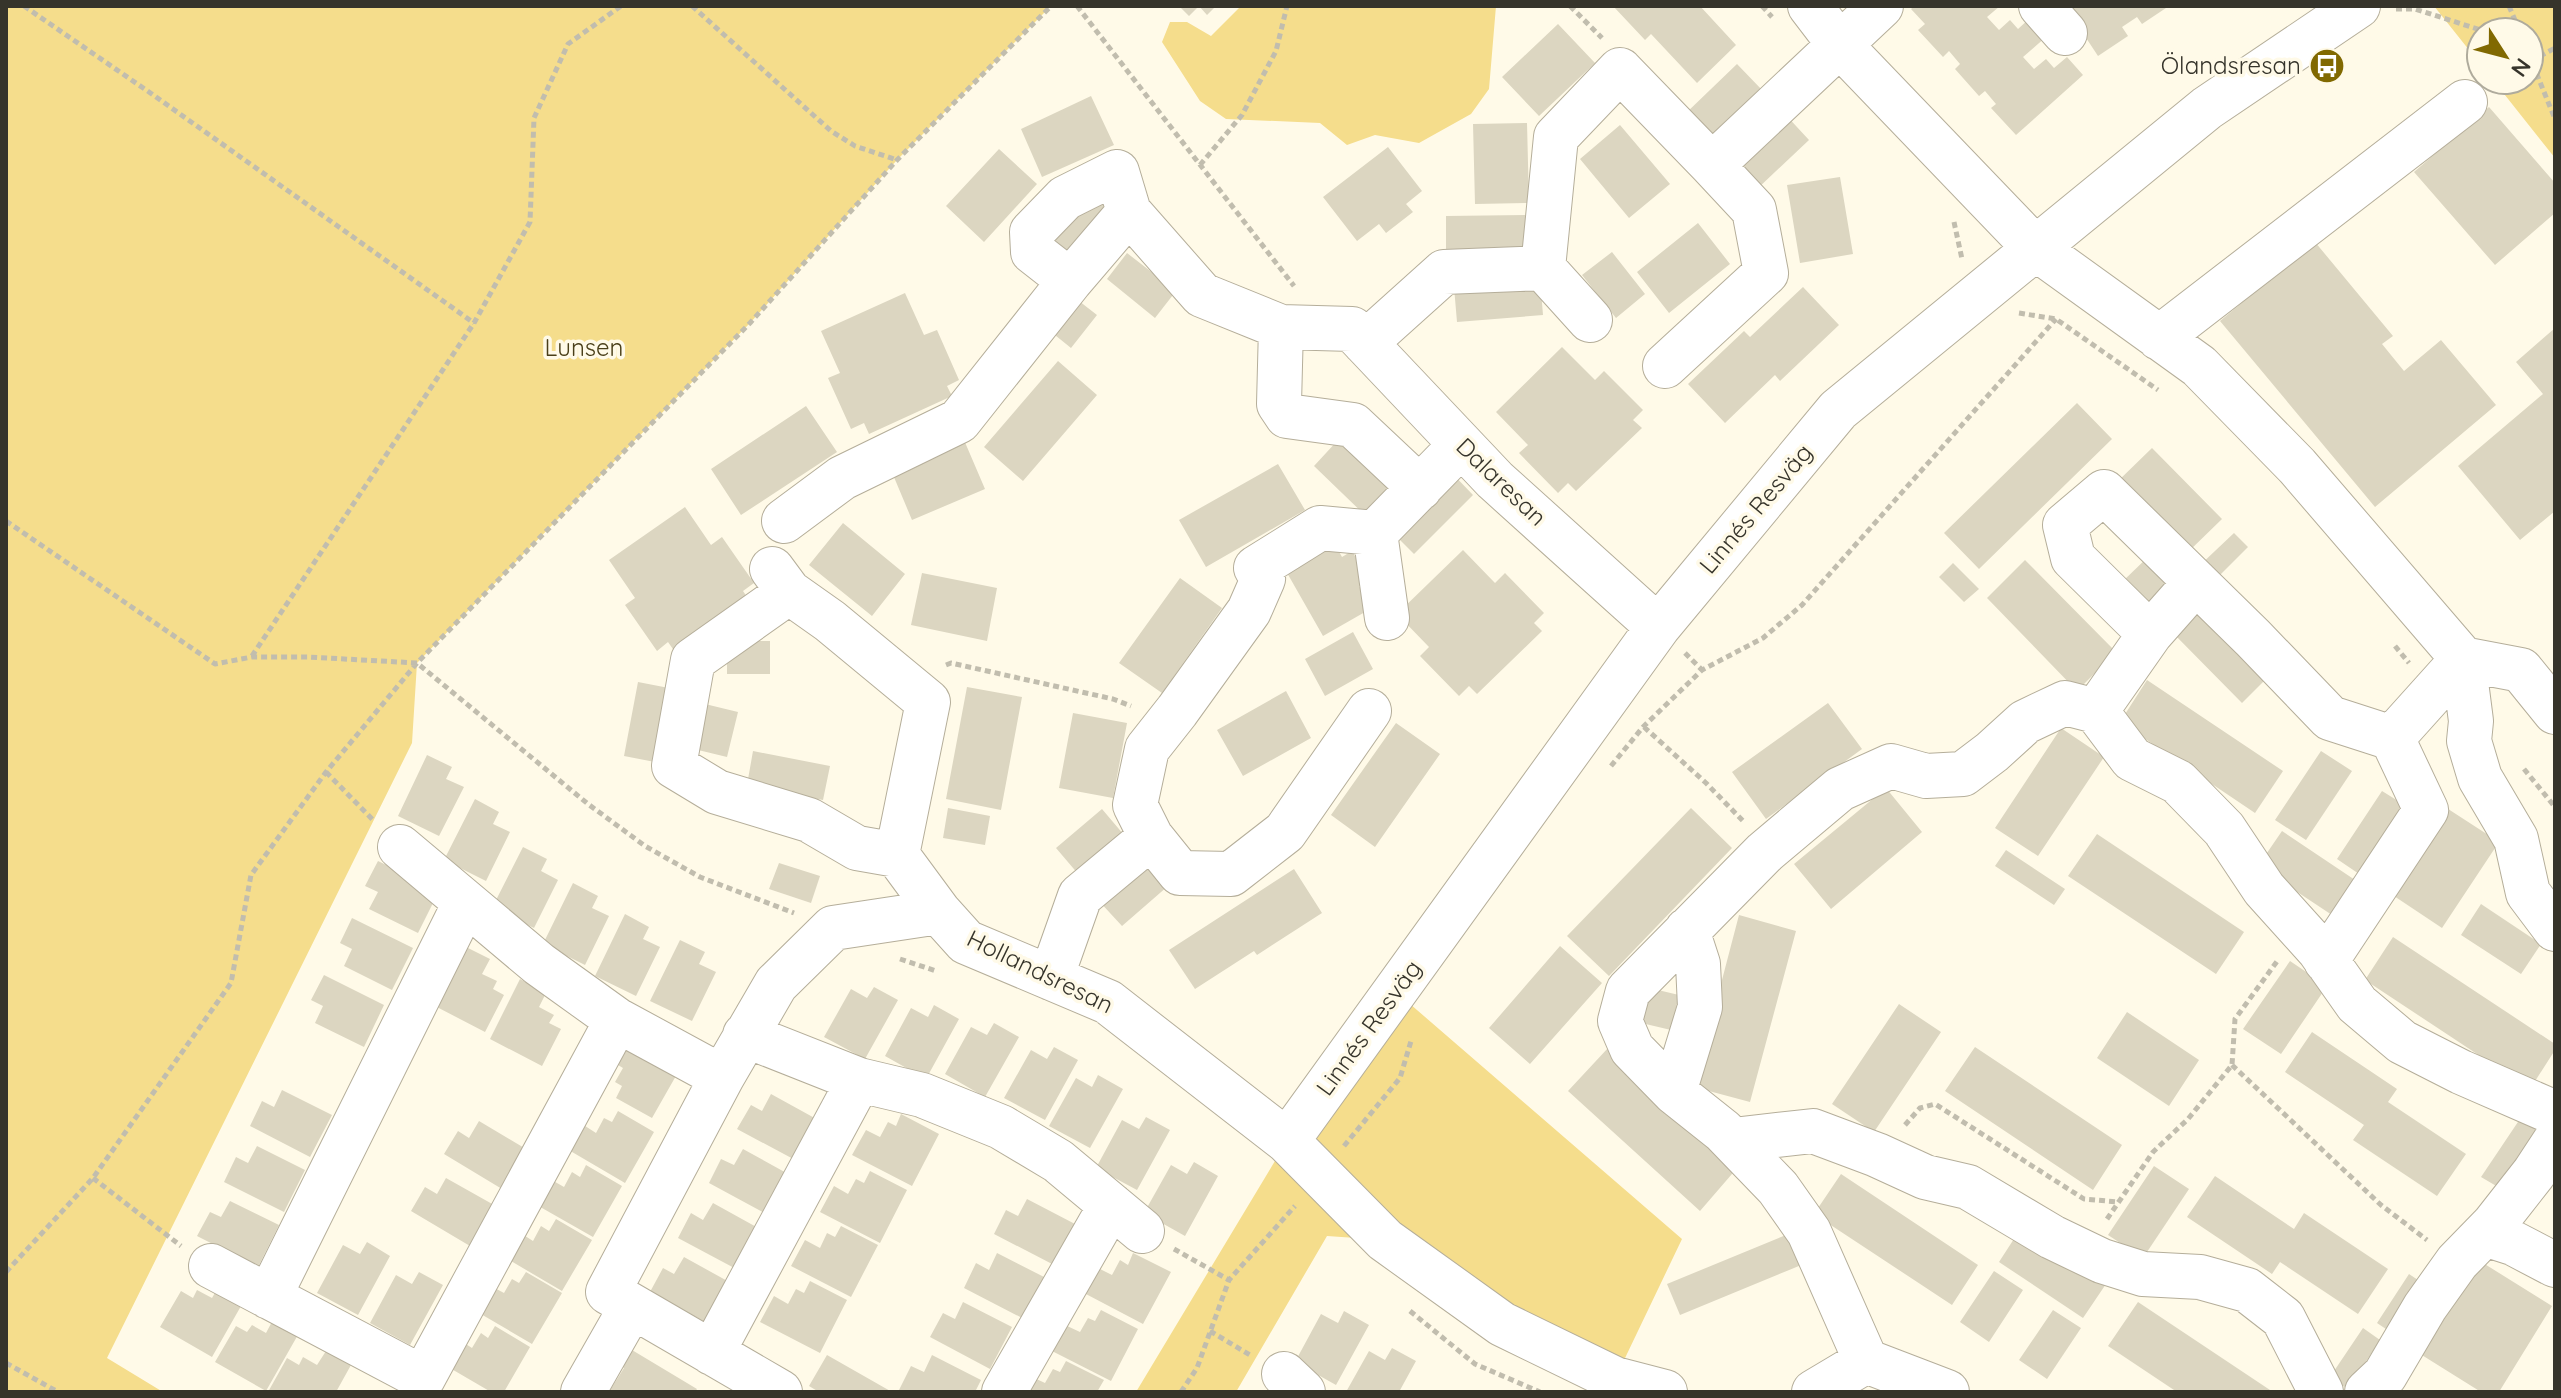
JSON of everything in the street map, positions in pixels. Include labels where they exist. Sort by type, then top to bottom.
[{"type":"street","points":[[1810,6],[1827,56],[2034,247],[2199,366],[2297,466],[2463,659],[2471,721],[2469,741],[2480,778],[2516,839],[2528,893],[2555,929]]},
{"type":"street","points":[[1712,165],[1881,6]]},
{"type":"street","name":"Linnés Resväg","points":[[1287,1141],[1658,627],[1838,410],[2207,108],[2357,7]]},
{"type":"street","points":[[1590,320],[1543,268],[1556,137],[1620,70],[1754,210],[1766,273],[1665,366]]},
{"type":"street","points":[[2159,338],[2465,102]]},
{"type":"street","points":[[1070,281],[1033,252],[1032,232],[1065,198],[1117,172],[1129,212],[1202,295],[1281,327],[1348,334],[1444,272],[1543,268]]},
{"type":"street","points":[[784,521],[842,478],[959,421],[1129,212]]},
{"type":"street","points":[[1281,327],[1279,404],[1287,416],[1353,425],[1420,488]]},
{"type":"street","name":"Dalaresan","points":[[1348,334],[1495,480],[1658,627]]},
{"type":"street","points":[[1375,533],[1461,445]]},
{"type":"street","points":[[2150,634],[2073,558],[2065,525],[2104,492],[2330,718],[2392,738],[2426,810],[2313,945]]},
{"type":"street","points":[[1369,711],[1285,832],[1231,874],[1180,873],[1151,837],[1135,805],[1147,749],[1249,611],[1263,579],[1256,568],[1320,528],[1375,533]]},
{"type":"street","points":[[1375,533],[1387,618]]},
{"type":"street","points":[[781,581],[872,656],[932,685],[897,855],[857,848],[809,820],[717,792],[674,766],[693,660],[781,581]]},
{"type":"street","points":[[2096,711],[2150,634],[2196,582]]},
{"type":"street","points":[[2392,738],[2463,659]]},
{"type":"street","points":[[2463,659],[2521,670],[2555,712]]},
{"type":"street","points":[[1947,1392],[1866,1361],[1809,1232],[1778,1188],[1733,1140],[1674,1092],[1632,1049],[1620,1021],[1628,991],[1765,852],[1840,789],[1891,766],[1926,776],[1963,774],[2025,722],[2065,703],[2096,711],[2132,759],[2178,782],[2224,829],[2264,889],[2313,945],[2357,1004],[2402,1042],[2555,1113]]},
{"type":"street","points":[[1051,978],[1080,896],[1151,837]]},
{"type":"street","points":[[400,847],[539,964],[617,1020],[722,1077]]},
{"type":"street","name":"Hollandsresan","points":[[897,855],[939,912],[966,942],[1108,1002],[1287,1141],[1307,1191],[1385,1240],[1502,1324],[1615,1379],[1665,1392]]},
{"type":"street","points":[[269,1297],[465,903]]},
{"type":"street","points":[[780,1392],[717,1369],[632,1306],[608,1292],[722,1077],[776,984],[833,928],[939,912]]},
{"type":"street","points":[[1674,1092],[1700,1007],[1698,964],[1687,930]]},
{"type":"street","points":[[211,1266],[423,1378],[617,1020]]},
{"type":"street","points":[[745,1035],[859,1080],[922,1095],[1001,1127],[1058,1161],[1126,1218],[1004,1392]]},
{"type":"street","points":[[717,1369],[859,1080]]},
{"type":"street","points":[[1733,1140],[1813,1131],[1925,1177],[1968,1187],[2084,1253],[2143,1274],[2200,1277],[2247,1290],[2283,1318],[2321,1392]]},
{"type":"street","points":[[2367,1392],[2385,1375],[2425,1307],[2534,1173],[2555,1141]]},
{"type":"street","points":[[2471,1248],[2513,1243],[2555,1265]]},
{"type":"street","points":[[583,1392],[632,1306]]},
{"type":"street","points":[[1814,1392],[1866,1361]]},
{"type":"path","points":[[24,6],[474,323]]},
{"type":"path","points":[[252,657],[474,323],[530,222],[534,118],[568,44],[621,6]]},
{"type":"path","points":[[692,6],[831,131],[855,146],[897,160]]},
{"type":"path","points":[[6,1272],[93,1178],[231,983],[251,875],[326,772],[417,663],[750,323],[897,160],[1051,6]]},
{"type":"path","points":[[1077,6],[1200,165],[1348,334]]},
{"type":"path","points":[[1200,165],[1242,115],[1276,51],[1287,6]]},
{"type":"path","points":[[1762,6],[1827,56]]},
{"type":"path","points":[[2357,7],[2415,9],[2465,25]]},
{"type":"path","points":[[2545,95],[2555,119]]},
{"type":"path","points":[[1944,212],[1954,223],[1963,264],[2003,310],[2056,319],[2168,396]]},
{"type":"path","points":[[1605,772],[1643,727],[1702,670],[1763,638],[1802,605],[2056,319]]},
{"type":"path","points":[[6,521],[215,664],[252,657],[417,663],[588,804],[645,846],[700,877],[833,928]]},
{"type":"path","points":[[2393,643],[2433,692]]},
{"type":"path","points":[[932,685],[951,663],[1113,699],[1168,722]]},
{"type":"path","points":[[2471,721],[2524,769],[2555,807]]},
{"type":"path","points":[[1643,727],[1706,783],[1746,824],[1765,852]]},
{"type":"path","points":[[326,772],[400,847]]},
{"type":"path","points":[[2084,1253],[2153,1152],[2188,1119],[2232,1065],[2235,1019],[2313,945]]},
{"type":"path","points":[[888,956],[944,974]]},
{"type":"path","points":[[1181,1392],[1197,1368],[1229,1280],[1400,1078],[1413,1033]]},
{"type":"path","points":[[2232,1065],[2381,1205],[2471,1248]]},
{"type":"path","points":[[1877,1155],[1920,1108],[1935,1104],[2084,1199],[2119,1202]]},
{"type":"path","points":[[93,1178],[171,1240],[211,1266]]},
{"type":"path","points":[[1305,1216],[1307,1191]]},
{"type":"path","points":[[1126,1218],[1229,1280]]},
{"type":"path","points":[[1403,1305],[1475,1364],[1540,1392]]},
{"type":"path","points":[[1210,1331],[1293,1383]]},
{"type":"path","points":[[6,1363],[58,1392]]},
{"type":"green space","name":"Lunsen","points":[[6,6],[1051,6],[897,160],[750,323],[417,663],[412,743],[107,1358],[163,1392],[6,1392]]},
{"type":"green space","points":[[1241,6],[1496,6],[1489,89],[1471,114],[1419,143],[1375,135],[1347,145],[1320,123],[1226,119],[1200,101],[1162,42],[1170,22],[1187,22],[1211,36]]},
{"type":"green space","points":[[2434,6],[2555,6],[2555,158],[2506,96],[2545,96],[2545,16],[2465,16],[2465,45]]},
{"type":"green space","points":[[1395,991],[1682,1239],[1615,1379],[1385,1240],[1327,1236],[1236,1392],[1136,1392],[1287,1141]]},
{"type":"building","points":[[1179,6],[1199,6],[1189,16]]},
{"type":"building","points":[[1199,6],[1216,6],[1207,15]]},
{"type":"building","points":[[1613,6],[1700,6],[1736,45],[1697,83],[1651,34],[1645,40]]},
{"type":"building","points":[[1914,6],[2000,6],[1987,17],[1999,30],[2010,20],[2018,29],[2030,18],[2047,36],[2023,57],[2034,69],[2046,59],[2054,68],[2067,57],[2083,75],[2016,135],[1991,108],[1996,104],[1985,91],[1979,96],[1955,69],[1960,64],[1949,51],[1943,57],[1918,30],[1925,24],[1911,9]]},
{"type":"building","points":[[2065,6],[2169,6],[2142,24],[2137,17],[2122,27],[2128,36],[2098,56]]},
{"type":"building","points":[[1558,24],[1595,63],[1539,116],[1502,77]]},
{"type":"building","points":[[1737,64],[1763,91],[1709,142],[1684,115]]},
{"type":"building","points":[[1091,96],[1114,145],[1042,177],[1021,129]]},
{"type":"building","points":[[2489,107],[2555,183],[2555,213],[2495,265],[2414,172]]},
{"type":"building","points":[[1784,113],[1809,140],[1756,190],[1730,164]]},
{"type":"building","points":[[1527,123],[1529,203],[1475,204],[1473,124]]},
{"type":"building","points":[[1620,125],[1670,184],[1629,218],[1580,159]]},
{"type":"building","points":[[1388,147],[1422,191],[1406,204],[1413,212],[1386,233],[1379,224],[1357,241],[1323,197]]},
{"type":"building","points":[[999,149],[1037,184],[984,242],[946,206]]},
{"type":"building","points":[[1840,177],[1853,254],[1800,263],[1787,185]]},
{"type":"building","points":[[1092,190],[1118,211],[1067,272],[1041,250]]},
{"type":"building","points":[[1525,215],[1525,251],[1446,252],[1446,216]]},
{"type":"building","points":[[1698,223],[1730,264],[1669,313],[1637,272]]},
{"type":"building","points":[[2315,242],[2393,336],[2382,344],[2404,371],[2441,340],[2496,405],[2375,507],[2220,321]]},
{"type":"building","points":[[1612,252],[1645,294],[1616,318],[1582,275]]},
{"type":"building","points":[[1127,253],[1176,291],[1155,318],[1107,279]]},
{"type":"building","points":[[1540,279],[1543,315],[1457,322],[1454,287]]},
{"type":"building","points":[[1803,287],[1839,325],[1780,381],[1775,375],[1725,423],[1688,384],[1744,331],[1750,337]]},
{"type":"building","points":[[905,293],[924,335],[937,330],[959,380],[947,386],[952,396],[869,434],[864,423],[851,429],[828,378],[840,373],[821,331]]},
{"type":"building","points":[[1070,294],[1097,315],[1071,348],[1045,327]]},
{"type":"building","points":[[2555,328],[2555,511],[2520,540],[2458,466],[2543,394],[2516,362]]},
{"type":"building","points":[[1562,347],[1595,380],[1604,371],[1643,410],[1633,420],[1642,428],[1576,491],[1568,483],[1558,493],[1519,453],[1528,445],[1496,412]]},
{"type":"building","points":[[1058,361],[1097,395],[1023,481],[984,447]]},
{"type":"building","points":[[2077,403],[2112,439],[1979,569],[1944,533]]},
{"type":"building","points":[[806,406],[837,452],[741,515],[711,469]]},
{"type":"building","points":[[964,440],[985,489],[912,520],[891,470]]},
{"type":"building","points":[[1338,440],[1395,495],[1371,521],[1314,466]]},
{"type":"building","points":[[2152,448],[2222,519],[2185,555],[2115,484]]},
{"type":"building","points":[[1278,464],[1305,510],[1206,567],[1179,520]]},
{"type":"building","points":[[1449,470],[1473,495],[1414,554],[1389,529]]},
{"type":"building","points":[[685,507],[711,545],[722,537],[754,583],[743,591],[749,600],[675,652],[668,642],[657,651],[625,605],[635,598],[609,560]]},
{"type":"building","points":[[843,523],[905,574],[872,616],[809,565]]},
{"type":"building","points":[[2234,533],[2248,547],[2212,583],[2197,568]]},
{"type":"building","points":[[1331,537],[1342,557],[1352,551],[1369,581],[1359,586],[1372,608],[1323,636],[1282,564]]},
{"type":"building","points":[[1463,550],[1495,583],[1505,573],[1544,613],[1534,623],[1542,631],[1477,694],[1469,686],[1459,696],[1420,656],[1429,647],[1397,614]]},
{"type":"building","points":[[2150,555],[2174,580],[2145,608],[2121,583]]},
{"type":"building","points":[[2025,560],[2116,652],[2077,691],[1987,598]]},
{"type":"building","points":[[1953,563],[1979,589],[1964,602],[1939,577]]},
{"type":"building","points":[[922,573],[997,588],[987,641],[911,625]]},
{"type":"building","points":[[1180,578],[1222,608],[1162,693],[1119,663]]},
{"type":"building","points":[[2197,605],[2267,678],[2242,703],[2171,631]]},
{"type":"building","points":[[1353,632],[1373,669],[1325,696],[1305,659]]},
{"type":"building","points":[[727,641],[770,641],[770,674],[727,674]]},
{"type":"building","points":[[2147,680],[2283,771],[2255,813],[2120,722]]},
{"type":"building","points":[[638,682],[674,689],[660,763],[624,756]]},
{"type":"building","points":[[967,687],[1022,697],[1001,810],[946,799]]},
{"type":"building","points":[[1286,691],[1311,738],[1243,776],[1217,730]]},
{"type":"building","points":[[1828,703],[1862,749],[1766,819],[1732,772]]},
{"type":"building","points":[[705,704],[738,712],[727,757],[694,749]]},
{"type":"building","points":[[1073,713],[1127,723],[1113,798],[1059,788]]},
{"type":"building","points":[[1396,723],[1440,754],[1375,847],[1331,815]]},
{"type":"building","points":[[2061,728],[2104,757],[2038,856],[1995,828]]},
{"type":"building","points":[[753,751],[830,766],[823,800],[747,785]]},
{"type":"building","points":[[2321,751],[2352,771],[2306,840],[2275,820]]},
{"type":"building","points":[[427,755],[452,767],[446,779],[464,787],[439,836],[398,816]]},
{"type":"building","points":[[1886,788],[1922,832],[1831,909],[1794,864]]},
{"type":"building","points":[[2382,791],[2411,809],[2365,878],[2337,859]]},
{"type":"building","points":[[475,799],[499,812],[493,824],[510,832],[486,881],[444,860]]},
{"type":"building","points":[[2442,805],[2499,842],[2442,928],[2385,890]]},
{"type":"building","points":[[948,808],[990,816],[985,845],[943,838]]},
{"type":"building","points":[[1691,808],[1732,848],[1609,976],[1567,936]]},
{"type":"building","points":[[1102,809],[1124,835],[1079,875],[1056,848]]},
{"type":"building","points":[[2282,831],[2358,882],[2335,917],[2258,866]]},
{"type":"building","points":[[2097,834],[2244,932],[2216,974],[2068,876]]},
{"type":"building","points":[[523,847],[547,859],[541,871],[558,880],[534,928],[492,908]]},
{"type":"building","points":[[2006,850],[2065,889],[2054,905],[1995,866]]},
{"type":"building","points":[[1144,859],[1168,886],[1122,926],[1098,900]]},
{"type":"building","points":[[378,861],[439,891],[418,933],[369,909],[378,892],[365,886]]},
{"type":"building","points":[[779,863],[820,876],[811,903],[769,889]]},
{"type":"building","points":[[1294,869],[1322,913],[1257,955],[1254,951],[1195,989],[1169,950]]},
{"type":"building","points":[[573,883],[598,896],[592,908],[609,916],[585,965],[543,944]]},
{"type":"building","points":[[2481,904],[2541,944],[2521,974],[2461,935]]},
{"type":"building","points":[[625,914],[649,927],[643,939],[660,947],[636,996],[595,976]]},
{"type":"building","points":[[1739,915],[1796,931],[1750,1102],[1694,1087]]},
{"type":"building","points":[[352,918],[413,948],[392,990],[344,966],[352,949],[340,943]]},
{"type":"building","points":[[2393,937],[2555,1044],[2555,1050],[2530,1089],[2365,980]]},
{"type":"building","points":[[680,940],[705,952],[699,964],[716,972],[692,1021],[650,1001]]},
{"type":"building","points":[[464,946],[490,959],[482,974],[497,981],[493,989],[504,995],[485,1032],[433,1005]]},
{"type":"building","points":[[1560,946],[1602,983],[1530,1064],[1489,1028]]},
{"type":"building","points":[[2290,961],[2327,986],[2281,1054],[2243,1029]]},
{"type":"building","points":[[324,975],[384,1005],[364,1047],[315,1023],[323,1006],[311,1000]]},
{"type":"building","points":[[520,979],[546,993],[539,1007],[554,1015],[549,1023],[561,1029],[542,1066],[490,1039]]},
{"type":"building","points":[[1641,986],[1679,995],[1671,1030],[1633,1021]]},
{"type":"building","points":[[874,987],[898,1000],[865,1059],[824,1037],[851,989],[867,998]]},
{"type":"building","points":[[1899,1004],[1941,1032],[1874,1132],[1832,1104]]},
{"type":"building","points":[[934,1005],[959,1019],[926,1079],[885,1056],[911,1008],[928,1017]]},
{"type":"building","points":[[2127,1012],[2199,1060],[2169,1106],[2097,1058]]},
{"type":"building","points":[[994,1023],[1019,1037],[985,1097],[945,1074],[971,1027],[987,1035]]},
{"type":"building","points":[[2312,1032],[2397,1089],[2388,1102],[2466,1154],[2437,1196],[2353,1140],[2364,1125],[2285,1072]]},
{"type":"building","points":[[623,1034],[681,1067],[652,1118],[616,1098],[622,1086],[615,1082],[623,1068],[608,1059]]},
{"type":"building","points":[[1054,1047],[1078,1060],[1045,1120],[1004,1098],[1031,1050],[1047,1059]]},
{"type":"building","points":[[1975,1047],[2122,1145],[2093,1190],[1945,1091]]},
{"type":"building","points":[[1608,1048],[1738,1167],[1700,1211],[1568,1091]]},
{"type":"building","points":[[1098,1075],[1123,1089],[1090,1148],[1049,1126],[1076,1078],[1092,1087]]},
{"type":"building","points":[[282,1090],[332,1115],[310,1157],[250,1126],[262,1101],[274,1107]]},
{"type":"building","points":[[771,1094],[820,1121],[797,1161],[737,1129],[751,1105],[762,1111]]},
{"type":"building","points":[[2526,1110],[2543,1120],[2498,1187],[2481,1177]]},
{"type":"building","points":[[618,1111],[654,1132],[625,1183],[567,1149],[582,1124],[596,1133],[604,1118],[612,1122]]},
{"type":"building","points":[[901,1114],[939,1134],[912,1186],[852,1155],[866,1130],[880,1137],[888,1122],[896,1126]]},
{"type":"building","points":[[1146,1117],[1170,1130],[1137,1190],[1096,1168],[1122,1120],[1139,1129]]},
{"type":"building","points":[[479,1121],[526,1149],[502,1189],[444,1154],[458,1131],[469,1138]]},
{"type":"building","points":[[257,1146],[305,1170],[284,1212],[224,1182],[236,1157],[248,1163]]},
{"type":"building","points":[[743,1149],[790,1175],[768,1215],[709,1183],[721,1159],[734,1165]]},
{"type":"building","points":[[1194,1162],[1218,1176],[1185,1236],[1144,1213],[1171,1165],[1187,1174]]},
{"type":"building","points":[[586,1165],[622,1186],[593,1237],[535,1204],[550,1179],[564,1187],[572,1172],[580,1177]]},
{"type":"building","points":[[2154,1166],[2189,1189],[2143,1258],[2108,1235]]},
{"type":"building","points":[[870,1171],[907,1190],[880,1243],[820,1212],[834,1186],[848,1194],[856,1179],[864,1183]]},
{"type":"building","points":[[1841,1174],[1978,1265],[1952,1305],[1814,1214]]},
{"type":"building","points":[[2215,1176],[2294,1229],[2304,1213],[2388,1269],[2358,1314],[2280,1262],[2272,1274],[2187,1217]]},
{"type":"building","points":[[446,1178],[494,1205],[470,1246],[411,1211],[425,1187],[437,1194]]},
{"type":"building","points":[[1027,1199],[1075,1224],[1054,1265],[994,1234],[1006,1210],[1018,1216]]},
{"type":"building","points":[[230,1201],[279,1225],[258,1267],[197,1236],[210,1212],[221,1217]]},
{"type":"building","points":[[713,1203],[760,1229],[738,1270],[678,1238],[691,1213],[703,1220]]},
{"type":"building","points":[[556,1219],[592,1240],[562,1291],[504,1257],[519,1232],[533,1241],[541,1226],[549,1231]]},
{"type":"building","points":[[841,1226],[878,1245],[851,1297],[791,1266],[805,1240],[820,1248],[827,1233],[835,1237]]},
{"type":"building","points":[[2021,1228],[2106,1284],[2083,1318],[1999,1262]]},
{"type":"building","points":[[1798,1230],[1811,1261],[1680,1315],[1667,1284]]},
{"type":"building","points":[[367,1242],[390,1256],[358,1315],[317,1293],[343,1245],[360,1254]]},
{"type":"building","points":[[997,1253],[1046,1278],[1024,1319],[964,1288],[976,1263],[989,1270]]},
{"type":"building","points":[[1133,1253],[1171,1272],[1143,1324],[1084,1293],[1098,1268],[1112,1275],[1120,1260],[1128,1265]]},
{"type":"building","points":[[684,1257],[731,1283],[709,1324],[650,1292],[663,1268],[674,1274]]},
{"type":"building","points":[[2475,1258],[2552,1306],[2499,1392],[2481,1392],[2417,1352]]},
{"type":"building","points":[[1994,1271],[2023,1290],[1989,1342],[1960,1322]]},
{"type":"building","points":[[419,1272],[443,1285],[410,1345],[370,1323],[396,1275],[412,1284]]},
{"type":"building","points":[[526,1272],[562,1293],[532,1344],[474,1310],[489,1285],[504,1293],[512,1279],[519,1283]]},
{"type":"building","points":[[2409,1274],[2424,1284],[2392,1333],[2377,1323]]},
{"type":"building","points":[[810,1281],[847,1300],[820,1353],[760,1322],[774,1296],[788,1304],[796,1289],[804,1293]]},
{"type":"building","points":[[220,1284],[245,1299],[212,1357],[160,1327],[181,1291],[193,1298],[197,1290],[212,1298]]},
{"type":"building","points":[[963,1302],[1012,1327],[990,1369],[930,1337],[943,1313],[955,1319]]},
{"type":"building","points":[[2138,1302],[2273,1392],[2177,1392],[2108,1346]]},
{"type":"building","points":[[1101,1310],[1138,1329],[1111,1381],[1052,1351],[1065,1325],[1080,1332],[1088,1318],[1095,1321]]},
{"type":"building","points":[[2053,1310],[2081,1328],[2047,1379],[2019,1360]]},
{"type":"building","points":[[1344,1311],[1369,1325],[1336,1385],[1295,1362],[1321,1314],[1338,1323]]},
{"type":"building","points":[[274,1318],[299,1333],[266,1391],[215,1362],[236,1326],[247,1332],[252,1325],[266,1333]]},
{"type":"building","points":[[495,1326],[530,1347],[504,1392],[491,1392],[443,1364],[458,1339],[472,1348],[481,1333],[488,1338]]},
{"type":"building","points":[[2363,1328],[2380,1340],[2348,1389],[2330,1377]]},
{"type":"building","points":[[627,1347],[697,1389],[695,1392],[609,1392],[624,1368],[617,1363]]},
{"type":"building","points":[[1392,1348],[1416,1361],[1399,1392],[1346,1392],[1369,1351],[1385,1360]]},
{"type":"building","points":[[326,1351],[351,1365],[336,1392],[268,1392],[287,1358],[299,1365],[303,1357],[317,1365]]},
{"type":"building","points":[[827,1355],[892,1392],[819,1392],[809,1386]]},
{"type":"building","points":[[932,1355],[981,1380],[975,1392],[899,1390],[911,1366],[924,1372]]},
{"type":"building","points":[[1066,1361],[1104,1380],[1097,1392],[1021,1392],[1030,1376],[1045,1383],[1053,1369],[1060,1372]]},
{"type":"place","name":"Ölandsresan","points":[[2327,66]]}]
